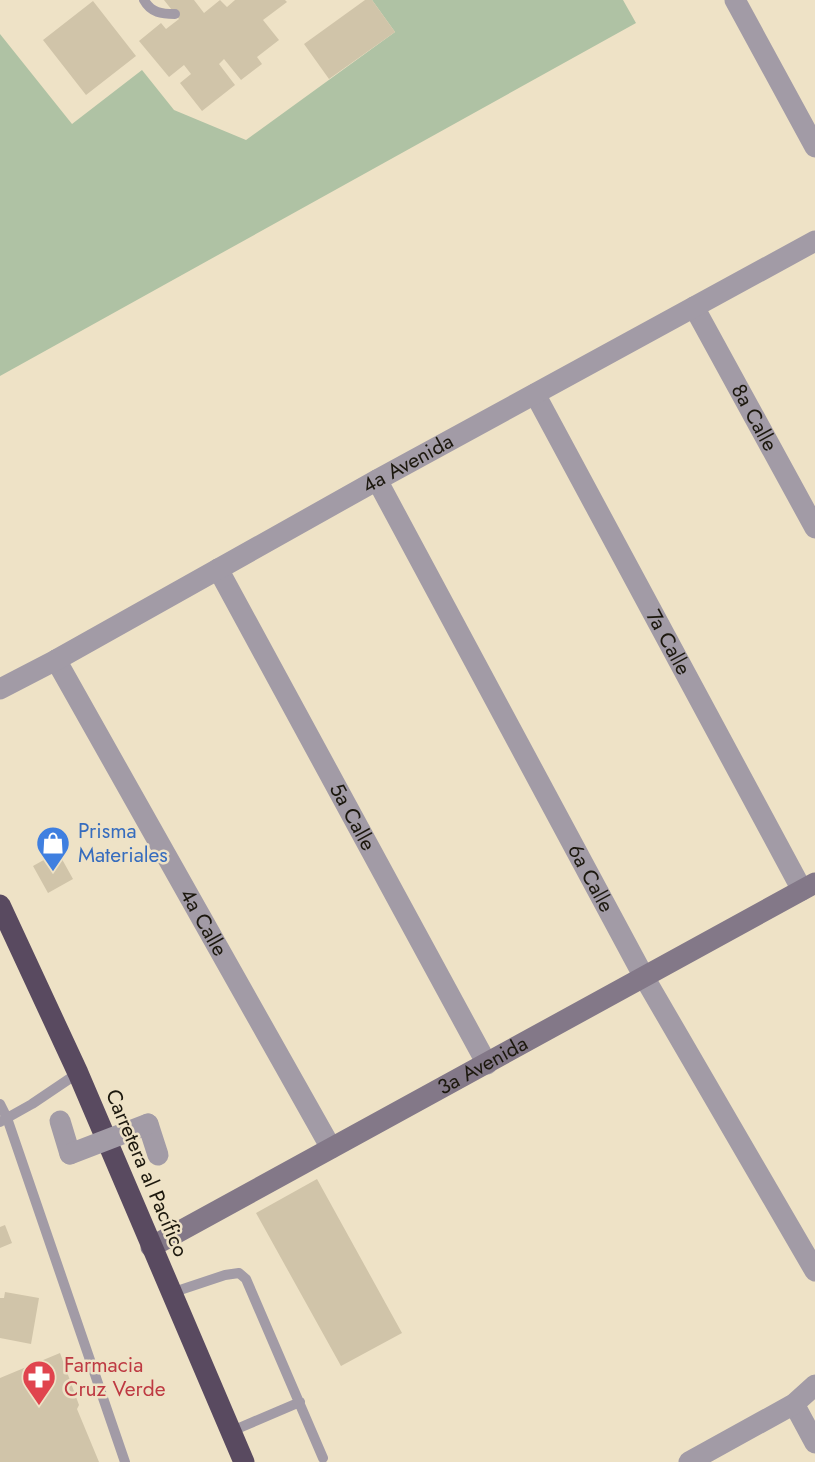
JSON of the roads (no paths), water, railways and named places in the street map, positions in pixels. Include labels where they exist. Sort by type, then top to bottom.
[{"type":"highway","name":"Carretera al Pacífico","points":[[2,912],[78,1073],[244,1462]]},
{"type":"street","points":[[735,0],[815,147]]},
{"type":"street","name":"4a Avenida","points":[[0,689],[815,241]]},
{"type":"street","name":"8a Calle","points":[[694,307],[815,528]]},
{"type":"street","name":"7a Calle","points":[[535,394],[808,887]]},
{"type":"street","name":"6a Calle","points":[[377,480],[643,977],[815,1271]]},
{"type":"street","name":"5a Calle","points":[[218,569],[487,1064]]},
{"type":"street","name":"4a Calle","points":[[56,660],[331,1147]]},
{"type":"street","name":"3a Avenida","points":[[151,1247],[808,887]]},
{"type":"street","points":[[61,1121],[70,1154],[148,1124],[158,1155]]},
{"type":"street","points":[[689,1462],[794,1404],[815,1385]]},
{"type":"street","points":[[794,1404],[815,1443]]},
{"type":"lane","points":[[144,0],[147,6],[160,14],[175,14]]},
{"type":"lane","points":[[3,1120],[78,1073]]},
{"type":"lane","points":[[0,1104],[3,1120],[125,1462]]},
{"type":"lane","points":[[172,1293],[225,1275],[239,1273],[246,1279],[323,1458]]},
{"type":"lane","points":[[232,1432],[300,1402]]},
{"type":"place","name":"Prisma Materiales","points":[[53,873]]},
{"type":"place","name":"Farmacia Cruz Verde","points":[[39,1407]]}]
